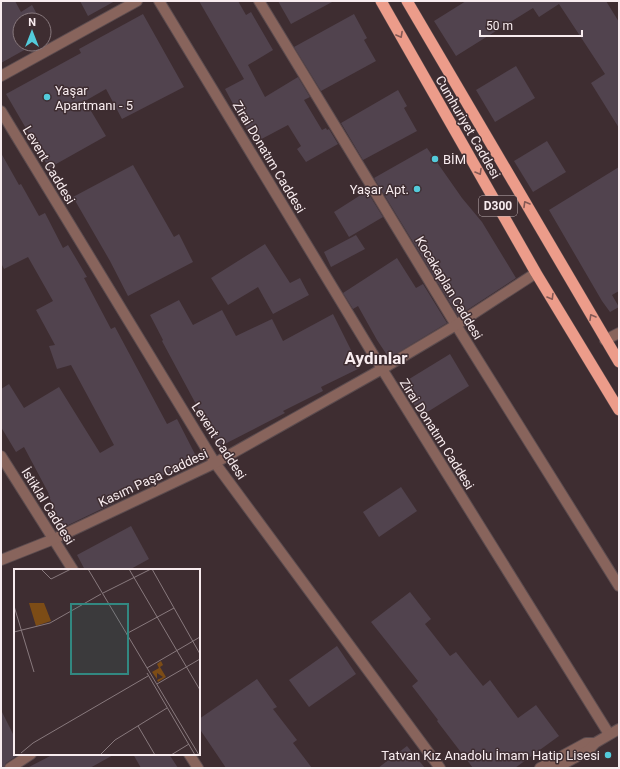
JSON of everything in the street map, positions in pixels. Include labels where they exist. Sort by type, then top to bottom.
[{"type":"highway","name":"Cumhuriyet Caddesi","points":[[381,1],[536,273],[619,410]]},
{"type":"highway","name":"Cumhuriyet Caddesi","points":[[407,1],[619,362]]},
{"type":"street","points":[[1,76],[137,1]]},
{"type":"street","name":"Zirai Donatım Caddesi","points":[[159,1],[382,369],[610,734]]},
{"type":"street","name":"Kocakaplan Caddesi","points":[[259,1],[456,325],[619,586]]},
{"type":"street","name":"Levent Caddesi","points":[[1,111],[215,463],[440,768]]},
{"type":"street","name":"Kasım Paşa Caddesi","points":[[1,560],[54,540],[215,463],[382,369],[456,325],[536,273]]},
{"type":"street","points":[[605,340],[619,333]]},
{"type":"street","name":"İstiklal Caddesi","points":[[1,456],[72,569]]},
{"type":"street","points":[[556,768],[589,750],[594,743],[619,729]]},
{"type":"street","points":[[540,768],[586,743],[594,743]]},
{"type":"street","points":[[10,768],[30,755]]},
{"type":"street","points":[[190,755],[198,768]]},
{"type":"building","points":[[1,1],[15,1],[21,12],[12,12],[12,52],[21,52],[1,63]]},
{"type":"building","points":[[80,1],[115,1],[88,16]]},
{"type":"building","points":[[199,1],[238,1],[246,15],[251,12],[273,50],[248,65],[265,97],[298,77],[310,97],[304,100],[322,130],[326,128],[327,130],[329,129],[338,144],[306,162],[297,149],[301,146],[288,125],[254,143],[225,89],[244,79]]},
{"type":"building","points":[[278,1],[334,1],[291,24]]},
{"type":"building","points":[[466,1],[606,1],[619,22],[619,128],[591,83],[605,74],[559,4],[539,17],[533,8],[456,56],[434,21]]},
{"type":"building","points":[[32,5],[36,12],[21,12]]},
{"type":"building","points":[[143,14],[184,87],[122,119],[106,89],[85,101],[106,136],[49,168],[6,94],[81,53],[79,49]]},
{"type":"building","points":[[354,14],[367,38],[364,40],[376,61],[321,91],[294,47]]},
{"type":"building","points":[[516,66],[535,98],[495,122],[476,90]]},
{"type":"building","points":[[398,90],[407,106],[404,108],[417,131],[363,160],[341,123]]},
{"type":"building","points":[[547,141],[566,172],[533,192],[514,161]]},
{"type":"building","points":[[427,148],[462,198],[482,222],[516,278],[458,316],[374,178]]},
{"type":"building","points":[[1,153],[39,216],[45,213],[63,248],[68,245],[87,277],[84,278],[111,329],[115,327],[167,424],[177,419],[197,458],[113,500],[114,503],[62,528],[49,494],[24,447],[16,452],[1,427],[1,389],[9,384],[24,408],[59,387],[100,453],[114,445],[71,365],[57,369],[49,346],[55,345],[36,310],[53,301],[28,257],[4,269],[1,263]]},
{"type":"building","points":[[133,165],[174,237],[179,234],[193,262],[128,296],[110,261],[73,197]]},
{"type":"building","points":[[619,167],[619,291],[612,295],[619,307],[610,312],[602,301],[549,210]]},
{"type":"building","points":[[367,191],[383,217],[349,237],[334,212]]},
{"type":"building","points":[[356,235],[365,249],[331,267],[324,252]]},
{"type":"building","points":[[265,244],[290,283],[300,278],[309,295],[273,314],[258,287],[228,305],[211,278]]},
{"type":"building","points":[[397,258],[416,288],[423,284],[447,323],[389,358],[358,306],[353,309],[343,293]]},
{"type":"building","points":[[179,300],[193,325],[222,310],[236,336],[272,319],[283,341],[333,314],[360,368],[321,387],[323,391],[283,411],[285,413],[219,447],[162,341],[163,340],[150,315]]},
{"type":"building","points":[[450,354],[469,386],[421,416],[401,384]]},
{"type":"building","points":[[401,487],[417,511],[379,537],[363,512]]},
{"type":"building","points":[[131,526],[149,559],[131,569],[84,569],[77,555]]},
{"type":"building","points":[[410,592],[431,619],[425,624],[450,656],[456,652],[483,686],[490,680],[518,718],[536,705],[559,736],[515,768],[473,768],[412,686],[418,681],[371,622]]},
{"type":"building","points":[[337,646],[356,674],[309,707],[289,680]]},
{"type":"building","points":[[257,679],[277,707],[273,709],[297,740],[293,743],[312,768],[226,768],[200,729],[200,718]]},
{"type":"building","points":[[1,710],[14,736],[15,757],[6,763],[4,768],[1,768]]},
{"type":"building","points":[[407,746],[425,768],[378,768]]},
{"type":"building","points":[[52,755],[113,755],[90,768],[27,768]]},
{"type":"building","points":[[134,755],[170,755],[178,768],[141,768]]},
{"type":"place","name":"Yaşar Apartmanı - 5","points":[[47,97]]},
{"type":"place","name":"BİM","points":[[435,159]]},
{"type":"place","name":"Yaşar Apt.","points":[[417,189]]},
{"type":"place","name":"Tatvan Kız Anadolu İmam Hatip Lisesi","points":[[608,755]]},
{"type":"district","name":"Aydınlar","points":[[376,358]]}]
